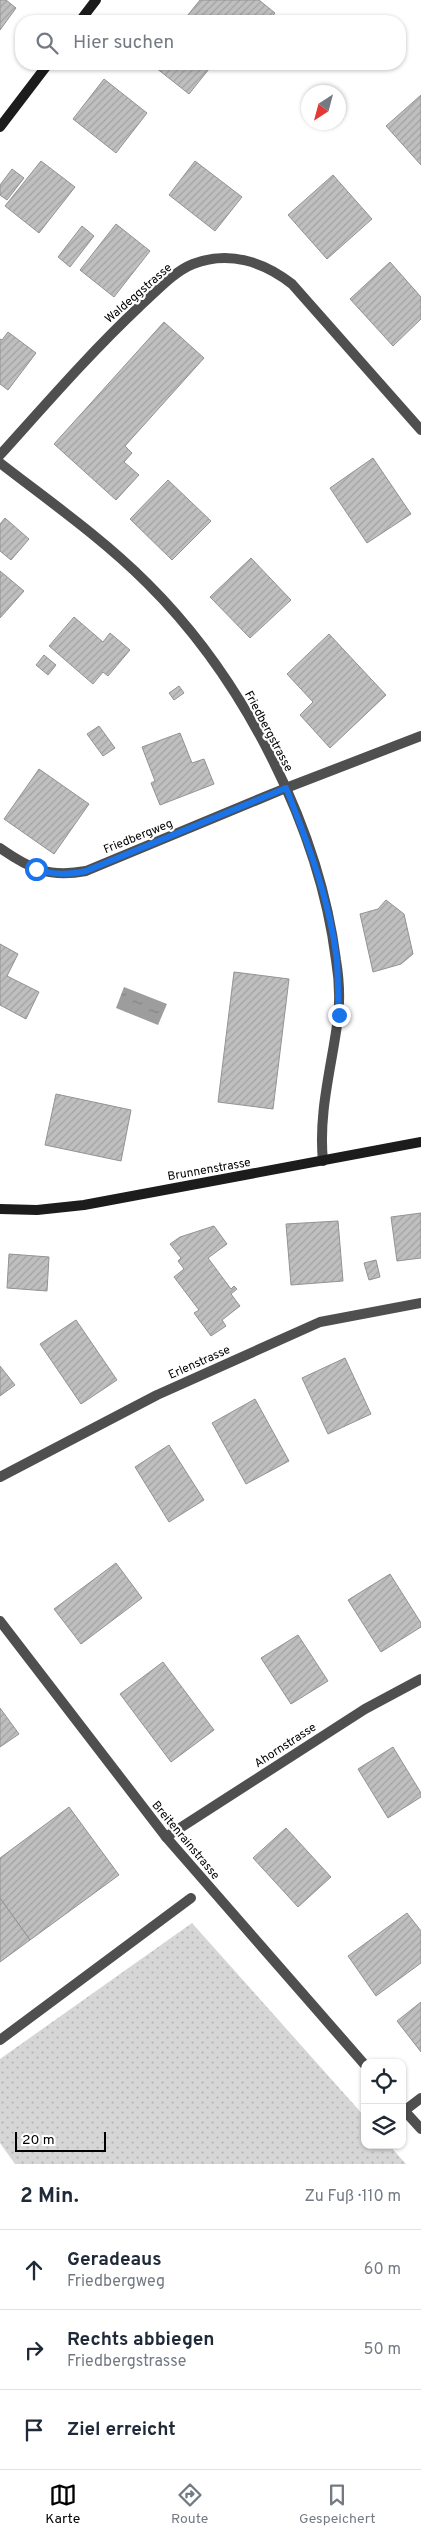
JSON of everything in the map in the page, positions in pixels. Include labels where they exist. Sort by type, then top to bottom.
[{"type":"main road","points":[[85,15],[96,0]]},
{"type":"main road","points":[[0,127],[43,70]]},
{"type":"main road","name":"Brunnenstrasse","points":[[0,1209],[37,1210],[84,1205],[421,1142]]},
{"type":"street","name":"Waldeggstrasse","points":[[0,455],[102,342],[176,275],[192,265],[211,259],[235,259],[258,263],[276,272],[292,284],[421,430]]},
{"type":"street","name":"Friedbergstrasse","points":[[0,462],[118,556],[170,608],[206,651],[239,699],[286,788],[311,851],[336,961],[339,1015],[322,1117],[323,1161]]},
{"type":"street","name":"Friedbergweg","points":[[0,848],[36,869],[51,874],[66,875],[86,871],[286,788],[421,736]]},
{"type":"street","name":"Erlenstrasse","points":[[0,1477],[157,1395],[320,1322],[421,1302]]},
{"type":"street","name":"Breitenrainstrasse","points":[[0,1621],[166,1837],[361,2060]]},
{"type":"street","name":"Ahornstrasse","points":[[166,1837],[365,1709],[421,1679]]},
{"type":"street","points":[[0,2040],[191,1898]]},
{"type":"street","points":[[406,2108],[421,2098]]},
{"type":"street","points":[[406,2113],[421,2129]]},
{"type":"shaded area","points":[[192,1923],[361,2113],[361,2149],[393,2149],[406,2164],[15,2164],[0,2143],[0,2059]]},
{"type":"water","points":[[124,987],[167,1004],[158,1025],[116,1008]]},
{"type":"building","points":[[0,0],[6,0],[16,8],[0,30]]},
{"type":"building","points":[[200,0],[259,0],[275,13],[274,15],[188,15]]},
{"type":"building","points":[[159,70],[208,70],[189,94]]},
{"type":"building","points":[[104,79],[147,113],[116,153],[73,119]]},
{"type":"building","points":[[421,95],[421,165],[386,126]]},
{"type":"building","points":[[41,161],[75,187],[39,233],[5,206]]},
{"type":"building","points":[[195,161],[242,197],[215,231],[169,195]]},
{"type":"building","points":[[12,169],[24,178],[7,200],[0,195],[0,185]]},
{"type":"building","points":[[333,175],[372,219],[327,259],[288,215]]},
{"type":"building","points":[[116,224],[150,251],[114,297],[80,270]]},
{"type":"building","points":[[82,226],[94,236],[70,267],[58,257]]},
{"type":"building","points":[[390,262],[421,297],[421,319],[393,346],[350,299]]},
{"type":"building","points":[[164,322],[204,358],[125,446],[132,453],[124,462],[139,475],[116,500],[54,444]]},
{"type":"building","points":[[8,332],[36,353],[8,390],[0,384],[0,339],[2,340]]},
{"type":"building","points":[[373,458],[411,514],[367,543],[330,488]]},
{"type":"building","points":[[168,480],[211,521],[172,560],[130,519]]},
{"type":"building","points":[[5,518],[29,539],[11,560],[0,551],[0,524]]},
{"type":"building","points":[[251,558],[291,600],[250,638],[210,597]]},
{"type":"building","points":[[0,571],[24,591],[0,618]]},
{"type":"building","points":[[74,617],[103,642],[110,633],[130,650],[108,676],[103,672],[93,684],[49,646]]},
{"type":"building","points":[[329,634],[386,695],[330,748],[300,715],[313,702],[287,674]]},
{"type":"building","points":[[44,655],[56,665],[48,675],[36,665]]},
{"type":"building","points":[[179,686],[184,693],[174,700],[169,693]]},
{"type":"building","points":[[99,726],[115,748],[103,756],[87,734]]},
{"type":"building","points":[[180,733],[192,763],[204,759],[214,784],[160,805],[151,783],[155,781],[142,747]]},
{"type":"building","points":[[39,769],[89,804],[54,854],[4,819]]},
{"type":"building","points":[[386,900],[404,914],[413,954],[401,964],[373,972],[360,914],[378,909]]},
{"type":"building","points":[[0,944],[18,954],[7,976],[39,992],[26,1019],[0,1005]]},
{"type":"building","points":[[234,972],[289,979],[273,1109],[218,1102]]},
{"type":"building","points":[[56,1094],[131,1110],[121,1161],[45,1145]]},
{"type":"building","points":[[421,1213],[421,1258],[397,1261],[391,1217]]},
{"type":"building","points":[[338,1221],[343,1281],[291,1285],[286,1224]]},
{"type":"building","points":[[214,1226],[227,1244],[208,1258],[231,1289],[234,1286],[237,1289],[231,1294],[240,1306],[222,1320],[226,1326],[211,1336],[194,1313],[199,1310],[174,1277],[184,1269],[178,1261],[181,1258],[170,1244],[180,1237]]},
{"type":"building","points":[[9,1254],[49,1257],[47,1291],[7,1288]]},
{"type":"building","points":[[376,1260],[380,1277],[369,1280],[364,1263]]},
{"type":"building","points":[[76,1320],[117,1380],[81,1404],[40,1344]]},
{"type":"building","points":[[345,1358],[371,1414],[328,1434],[302,1378]]},
{"type":"building","points":[[0,1366],[15,1385],[0,1396]]},
{"type":"building","points":[[255,1399],[289,1461],[246,1484],[212,1423]]},
{"type":"building","points":[[169,1445],[204,1500],[169,1522],[135,1467]]},
{"type":"building","points":[[116,1563],[142,1598],[81,1644],[54,1609]]},
{"type":"building","points":[[390,1574],[421,1623],[421,1627],[381,1652],[348,1600]]},
{"type":"building","points":[[298,1635],[328,1681],[291,1704],[261,1658]]},
{"type":"building","points":[[163,1662],[214,1730],[171,1762],[120,1694]]},
{"type":"building","points":[[0,1708],[19,1734],[0,1747]]},
{"type":"building","points":[[393,1747],[421,1793],[421,1797],[388,1818],[358,1769]]},
{"type":"building","points":[[69,1807],[119,1875],[30,1940],[0,1898],[0,1858]]},
{"type":"building","points":[[286,1828],[331,1877],[298,1907],[253,1858]]},
{"type":"building","points":[[0,1898],[30,1940],[0,1962]]},
{"type":"building","points":[[407,1913],[421,1931],[421,1963],[376,1996],[348,1956]]},
{"type":"building","points":[[421,2002],[421,2052],[397,2021]]},
{"type":"route","points":[[36,869],[51,874],[66,875],[86,871],[286,788],[311,851],[327,910],[336,961],[339,1015]]}]
